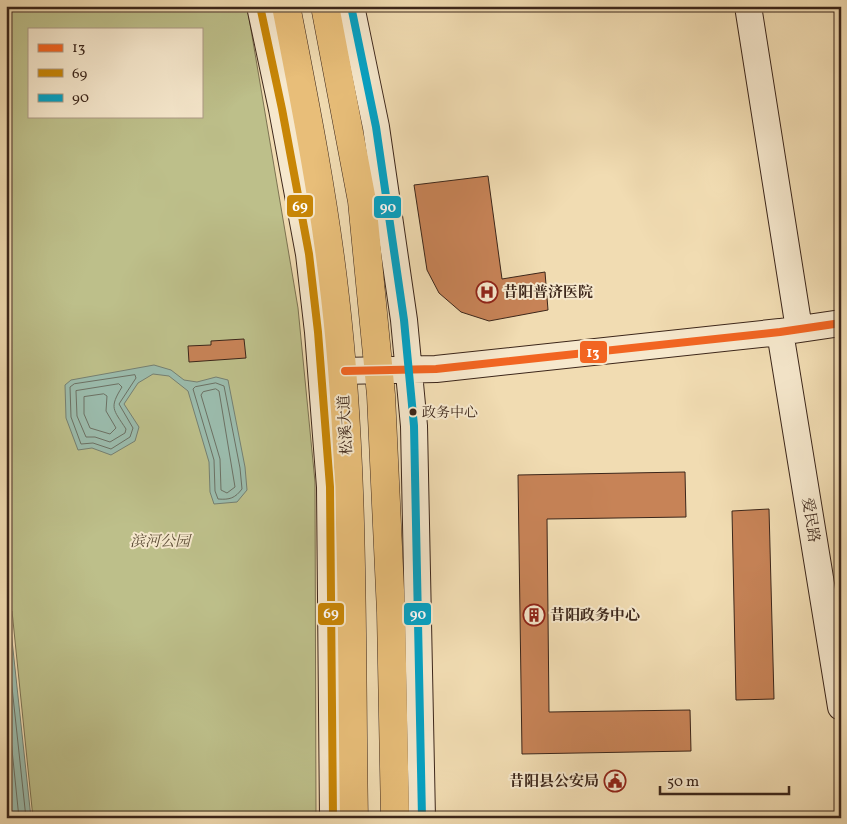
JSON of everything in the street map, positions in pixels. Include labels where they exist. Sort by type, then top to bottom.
[{"type":"highway","name":"松溪大道","points":[[286,6],[322,195],[335,299],[346,438],[354,818]]},
{"type":"highway","points":[[325,6],[362,201],[379,370],[391,612],[395,818]]},
{"type":"main road","points":[[260,6],[282,109],[309,254],[318,332],[330,487],[333,818]]},
{"type":"main road","points":[[352,6],[376,127],[414,426],[422,818]]},
{"type":"main road","name":"爱民路","points":[[748,6],[841,707]]},
{"type":"main road","points":[[341,372],[436,369],[790,331],[841,323]]},
{"type":"green space","name":"滨河公园","points":[[6,6],[247,6],[298,308],[315,482],[316,818],[33,818],[12,611],[6,608]]},
{"type":"water","points":[[154,365],[171,370],[184,380],[197,382],[216,377],[228,380],[245,467],[247,490],[237,502],[214,504],[210,492],[209,462],[188,391],[169,376],[153,374],[138,383],[124,404],[139,427],[135,441],[111,455],[92,448],[78,450],[66,418],[65,385],[71,380]]},
{"type":"water","points":[[6,611],[9,612],[31,818],[6,818]]},
{"type":"building","points":[[488,176],[502,279],[545,272],[548,310],[489,321],[461,312],[439,293],[427,270],[414,185]]},
{"type":"building","points":[[244,339],[246,358],[189,362],[188,346],[211,345],[211,341]]},
{"type":"building","name":"昔阳政务中心","points":[[685,472],[686,517],[547,519],[549,712],[690,710],[691,751],[522,754],[518,475]]},
{"type":"building","points":[[769,509],[774,699],[736,700],[732,511]]},
{"type":"transit line","name":"69","points":[[260,6],[282,109],[309,254],[318,332],[330,487],[333,818]]},
{"type":"transit line","name":"90","points":[[351,6],[376,127],[404,320],[414,426],[422,818]]},
{"type":"transit line","name":"13","points":[[345,371],[436,369],[780,332],[841,323]]},
{"type":"place","name":"昔阳普济医院","points":[[487,292]]},
{"type":"place","name":"政务中心","points":[[413,412]]},
{"type":"place","name":"昔阳政务中心","points":[[534,615]]},
{"type":"place","name":"昔阳县公安局","points":[[615,781]]}]
